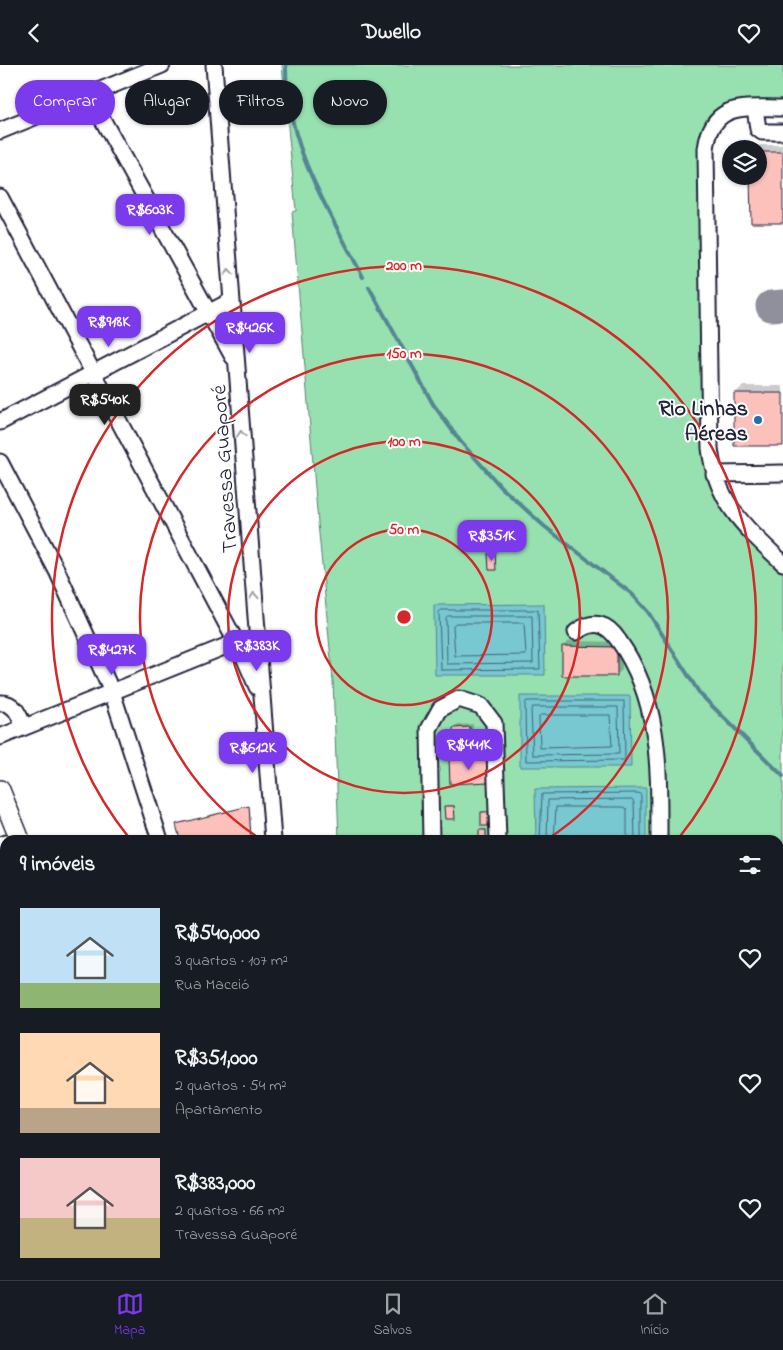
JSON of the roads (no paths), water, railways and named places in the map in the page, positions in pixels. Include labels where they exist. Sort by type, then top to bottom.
[{"type":"main road","points":[[0,790],[17,835]]},
{"type":"street","points":[[115,84],[162,65]]},
{"type":"street","name":"Travessa Guaporé","points":[[214,65],[232,301],[253,652],[263,706],[273,835]]},
{"type":"street","points":[[750,108],[758,129],[762,132],[783,132]]},
{"type":"street","points":[[783,108],[750,108],[728,111],[718,117],[708,133],[706,149],[710,448],[714,473],[721,494],[734,513],[783,563]]},
{"type":"street","points":[[0,131],[15,125]]},
{"type":"street","points":[[106,125],[236,363]]},
{"type":"street","points":[[0,197],[236,642],[253,652]]},
{"type":"street","points":[[0,422],[232,301]]},
{"type":"street","points":[[0,461],[49,554],[112,692],[158,835]]},
{"type":"street","points":[[714,473],[783,473]]},
{"type":"street","points":[[576,632],[587,624],[602,625],[612,630],[631,657],[643,684],[654,727],[658,766],[659,835]]},
{"type":"street","points":[[0,737],[236,642]]},
{"type":"street","points":[[431,835],[429,729],[440,709],[459,699],[481,706],[494,723],[498,835]]},
{"type":"street","points":[[0,703],[11,704],[17,710],[24,727]]},
{"type":"water","points":[[544,604],[545,675],[435,675],[434,605]]},
{"type":"water","points":[[520,696],[630,696],[631,767],[520,767]]},
{"type":"water","points":[[646,788],[646,835],[536,835],[535,789]]},
{"type":"waterway","points":[[286,65],[288,94],[293,122],[301,149],[323,201],[363,277]]},
{"type":"waterway","points":[[369,287],[433,404],[460,441],[501,487],[544,526],[632,594],[648,612],[700,694],[783,776]]},
{"type":"place","name":"Rio Linhas Aéreas","points":[[758,420]]}]
